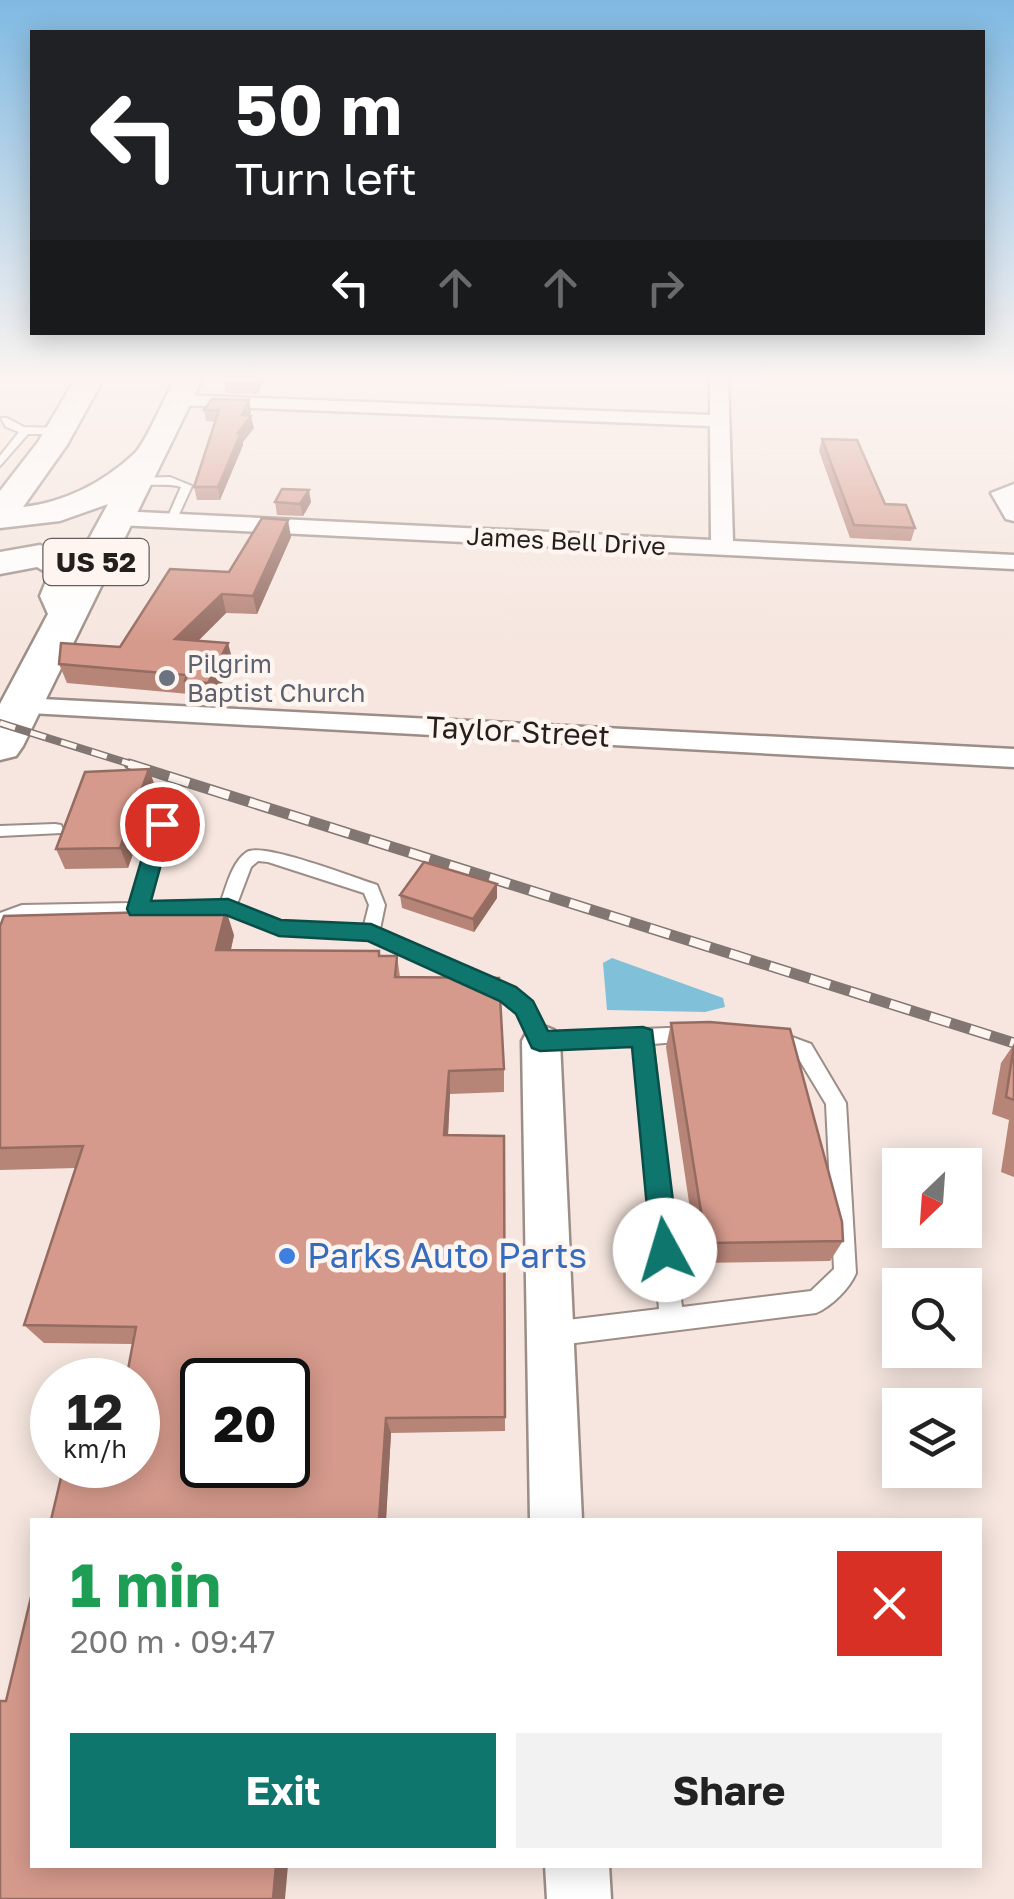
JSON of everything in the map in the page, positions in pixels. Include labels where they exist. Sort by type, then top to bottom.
[{"type":"main road","points":[[0,517],[31,465]]},
{"type":"main road","points":[[69,465],[88,473],[143,467]]},
{"type":"main road","points":[[0,517],[54,514],[78,507],[143,467]]},
{"type":"main road","name":"US 52","points":[[0,746],[143,467]]},
{"type":"main road","points":[[0,517],[33,520],[64,531],[75,544],[76,601],[59,596],[67,574],[63,564],[40,556],[0,563]]},
{"type":"street","points":[[721,465],[722,549]]},
{"type":"street","points":[[1014,490],[1002,493],[1014,514]]},
{"type":"street","name":"James Bell Drive","points":[[118,518],[1014,562]]},
{"type":"street","name":"Taylor Street","points":[[22,706],[1014,758]]},
{"type":"street","points":[[540,1041],[556,1518]]},
{"type":"street","points":[[577,1868],[580,1899]]},
{"type":"lane","points":[[143,467],[182,482],[202,482]]},
{"type":"lane","points":[[171,521],[187,491],[182,482]]},
{"type":"lane","points":[[138,909],[162,824]]},
{"type":"lane","points":[[0,830],[55,829]]},
{"type":"lane","points":[[228,907],[244,864],[254,855],[269,856],[371,889],[376,905],[371,932]]},
{"type":"lane","points":[[0,920],[22,911],[228,907],[279,928],[371,932],[508,994],[525,1008],[540,1041],[722,1035]]},
{"type":"lane","points":[[643,1037],[672,1322]]},
{"type":"lane","points":[[550,1334],[816,1302],[845,1272],[836,1104],[804,1050],[778,1038],[759,1037]]},
{"type":"water","points":[[612,958],[723,998],[725,1007],[705,1012],[607,1010],[603,963]]},
{"type":"building","points":[[201,465],[228,465],[218,487],[194,487]]},
{"type":"building","points":[[832,465],[868,465],[885,504],[906,505],[915,528],[854,525]]},
{"type":"building","points":[[282,489],[309,490],[300,504],[275,502]]},
{"type":"building","points":[[262,518],[288,520],[253,596],[222,594],[175,639],[228,643],[208,683],[185,681],[187,675],[59,664],[61,643],[120,647],[170,569],[229,572]]},
{"type":"building","points":[[149,769],[120,848],[56,849],[85,772]]},
{"type":"building","points":[[424,862],[497,884],[473,919],[400,895]]},
{"type":"building","name":"Parks Auto Parts","points":[[226,910],[216,950],[379,951],[379,956],[397,956],[395,977],[499,978],[504,1069],[449,1071],[444,1135],[504,1136],[505,1417],[386,1418],[379,1518],[51,1518],[59,1488],[160,1488],[160,1358],[130,1358],[136,1327],[24,1325],[83,1146],[0,1148],[0,926],[4,916]]},
{"type":"building","points":[[671,1023],[790,1029],[842,1222],[843,1241],[706,1243]]},
{"type":"building","points":[[1014,1045],[1014,1100],[1006,1097]]},
{"type":"building","points":[[30,1601],[30,1868],[276,1868],[273,1899],[0,1899],[0,1701],[6,1701]]},
{"type":"railway","points":[[0,723],[137,766]]},
{"type":"railway","points":[[129,764],[1014,1043]]},
{"type":"place","name":"Pilgrim Baptist Church","points":[[167,678]]},
{"type":"place","name":"Parks Auto Parts","points":[[287,1256]]},
{"type":"route","points":[[162,824],[138,909],[228,907],[279,928],[371,932],[508,994],[525,1008],[540,1041],[643,1037],[665,1250]]}]
